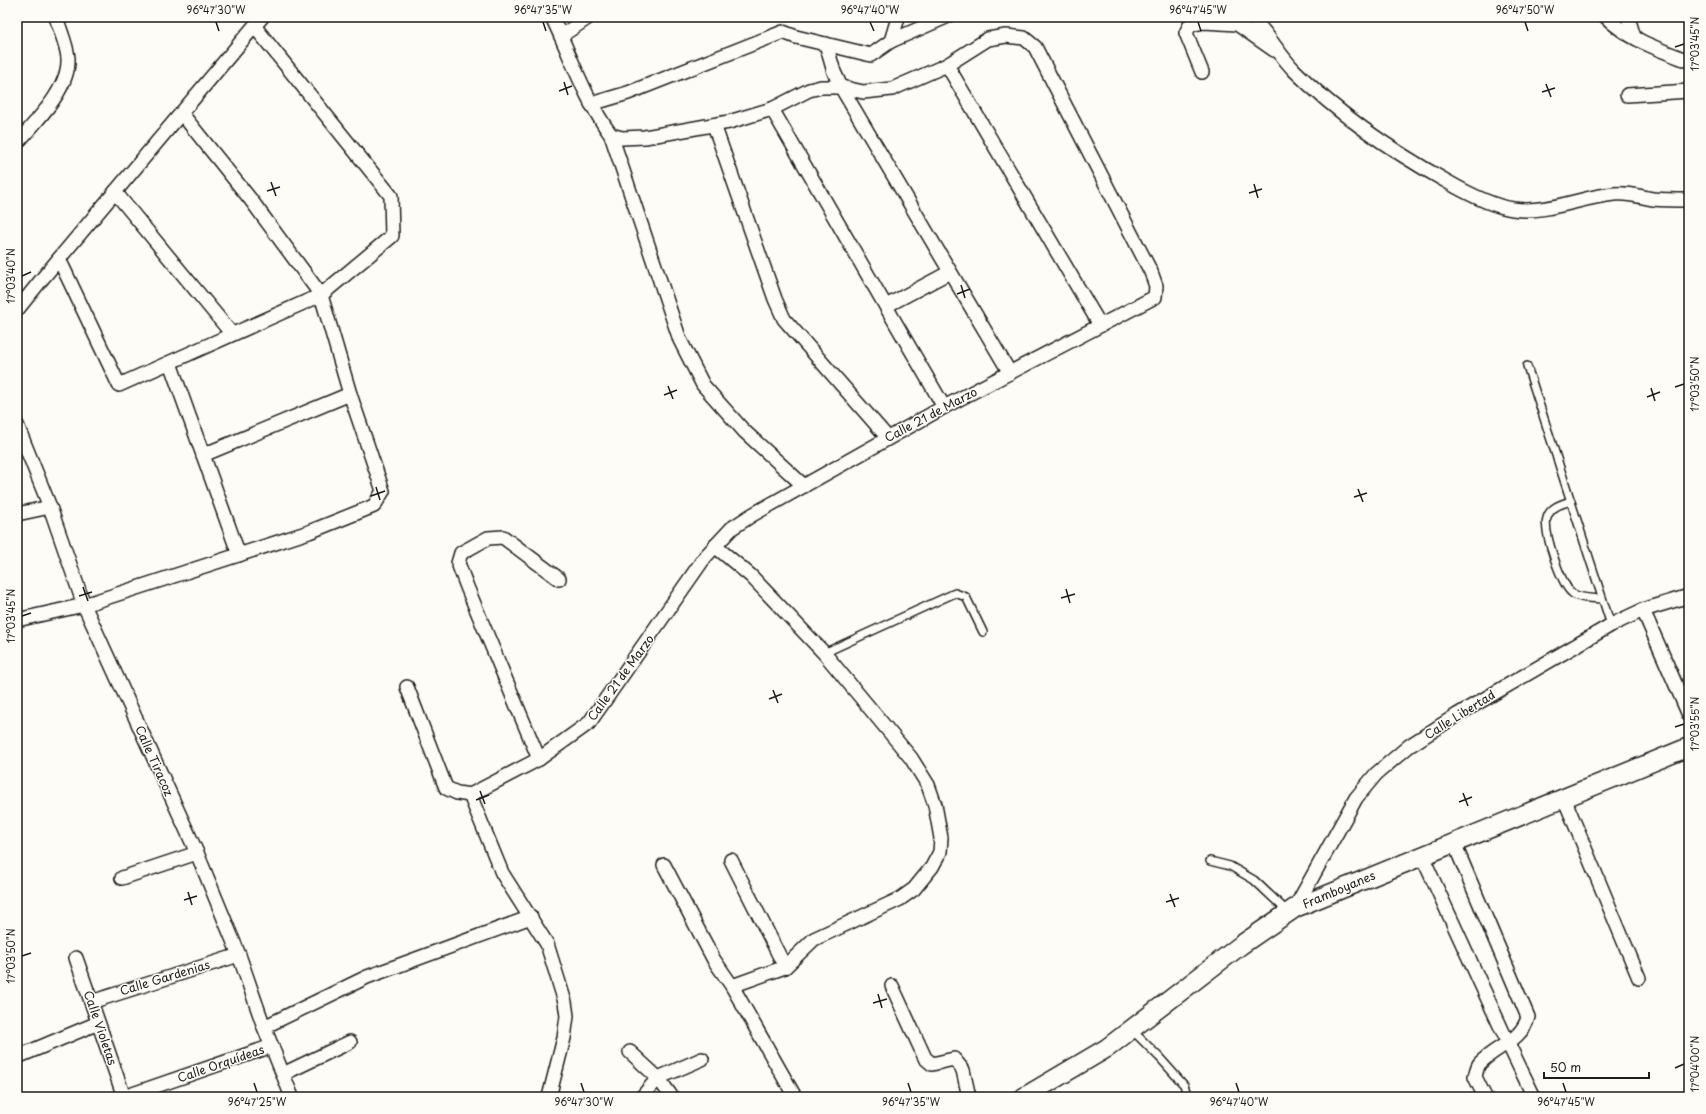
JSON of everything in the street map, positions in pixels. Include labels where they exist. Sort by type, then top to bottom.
[{"type":"main road","name":"Framboyanes","points":[[1024,1097],[1107,1048],[1241,945],[1292,910],[1454,842],[1689,747]]},
{"type":"street","points":[[17,143],[54,99],[67,73],[68,58],[56,17]]},
{"type":"street","points":[[552,17],[591,104],[611,135],[680,340],[703,385],[744,431],[804,486]]},
{"type":"street","points":[[561,36],[589,17]]},
{"type":"street","points":[[891,41],[898,21],[896,17]]},
{"type":"street","points":[[591,104],[628,93],[783,32],[796,37],[871,55],[891,41],[946,17]]},
{"type":"street","points":[[1251,17],[1263,29],[1278,53],[1295,72],[1351,120],[1421,166],[1475,197],[1512,210],[1566,206],[1593,197],[1616,194],[1653,199],[1689,200]]},
{"type":"street","points":[[1606,17],[1613,24],[1634,37],[1653,47],[1689,61]]},
{"type":"street","points":[[1628,17],[1634,37]]},
{"type":"street","points":[[17,310],[59,259],[115,192],[182,114],[258,22],[391,196],[392,236],[321,295],[119,385],[59,259]]},
{"type":"street","points":[[1202,72],[1186,33],[1190,25],[1204,22],[1237,24],[1278,53]]},
{"type":"street","name":"Calle 21 de Marzo","points":[[470,795],[539,759],[590,723],[705,556],[732,528],[752,515],[944,407],[1155,297],[1156,286],[1151,272],[1035,47],[1024,38],[1006,36],[988,39],[947,65]]},
{"type":"street","points":[[826,44],[834,72],[841,87],[1010,373]]},
{"type":"street","points":[[611,135],[622,138],[645,137],[714,125],[744,118],[772,108],[809,90],[821,87],[841,87],[864,92],[892,89],[947,65],[1100,326]]},
{"type":"street","points":[[1627,95],[1689,91]]},
{"type":"street","points":[[772,108],[944,407]]},
{"type":"street","points":[[17,620],[84,605],[309,532],[374,506],[383,491],[350,394],[321,295],[251,200],[182,114]]},
{"type":"street","points":[[714,125],[775,299],[784,319],[888,438]]},
{"type":"street","points":[[115,192],[232,334]]},
{"type":"street","points":[[886,306],[950,272]]},
{"type":"street","points":[[170,363],[239,555]]},
{"type":"street","points":[[203,455],[350,394]]},
{"type":"street","name":"Calle Tiracoz","points":[[17,425],[50,506],[84,605],[197,853],[239,955],[264,1027],[292,1097]]},
{"type":"street","points":[[17,514],[50,506]]},
{"type":"street","points":[[539,759],[458,563],[461,553],[488,538],[503,537],[559,579]]},
{"type":"street","points":[[715,546],[751,576],[824,653],[911,758],[928,785],[935,805],[941,838],[940,852],[932,867],[914,889],[900,899],[814,939],[786,967],[732,986]]},
{"type":"street","name":"Calle Libertad","points":[[1292,910],[1356,798],[1376,774],[1409,746],[1457,715],[1611,626],[1643,610],[1689,596]]},
{"type":"street","points":[[1643,610],[1689,715]]},
{"type":"street","points":[[407,687],[446,788],[457,793],[470,795],[502,873],[513,893],[531,917],[547,944],[565,1002],[567,1016],[564,1038],[548,1097]]},
{"type":"street","points":[[1564,798],[1639,978]]},
{"type":"street","points":[[1454,842],[1528,1016],[1526,1026],[1508,1043],[1479,1064],[1475,1077],[1484,1097]]},
{"type":"street","points":[[122,878],[197,853]]},
{"type":"street","points":[[1422,856],[1534,1097]]},
{"type":"street","points":[[731,860],[786,967]]},
{"type":"street","points":[[664,865],[714,960],[732,986],[795,1097]]},
{"type":"street","points":[[264,1027],[367,977],[531,917]]},
{"type":"street","name":"Calle Gardenias","points":[[91,1002],[239,955]]},
{"type":"street","name":"Calle Violetas","points":[[76,958],[124,1097]]},
{"type":"street","points":[[892,986],[925,1058],[932,1064],[954,1059],[963,1070],[969,1097]]},
{"type":"street","points":[[17,1057],[98,1023]]},
{"type":"street","points":[[283,1074],[350,1042]]},
{"type":"street","name":"Calle Orquídeas","points":[[124,1097],[272,1046]]},
{"type":"street","points":[[630,1052],[658,1078],[672,1097]]},
{"type":"street","points":[[642,1097],[658,1078],[702,1059]]},
{"type":"lane","points":[[1527,366],[1611,626]]},
{"type":"lane","points":[[1570,501],[1553,507],[1547,518],[1549,540],[1560,574],[1562,580],[1573,594],[1584,598],[1602,598]]},
{"type":"lane","points":[[824,653],[954,593],[966,597],[983,632]]},
{"type":"lane","points":[[1210,861],[1230,866],[1254,880],[1292,910]]},
{"type":"lane","points":[[1130,1029],[1160,1058],[1184,1085],[1188,1097]]}]
